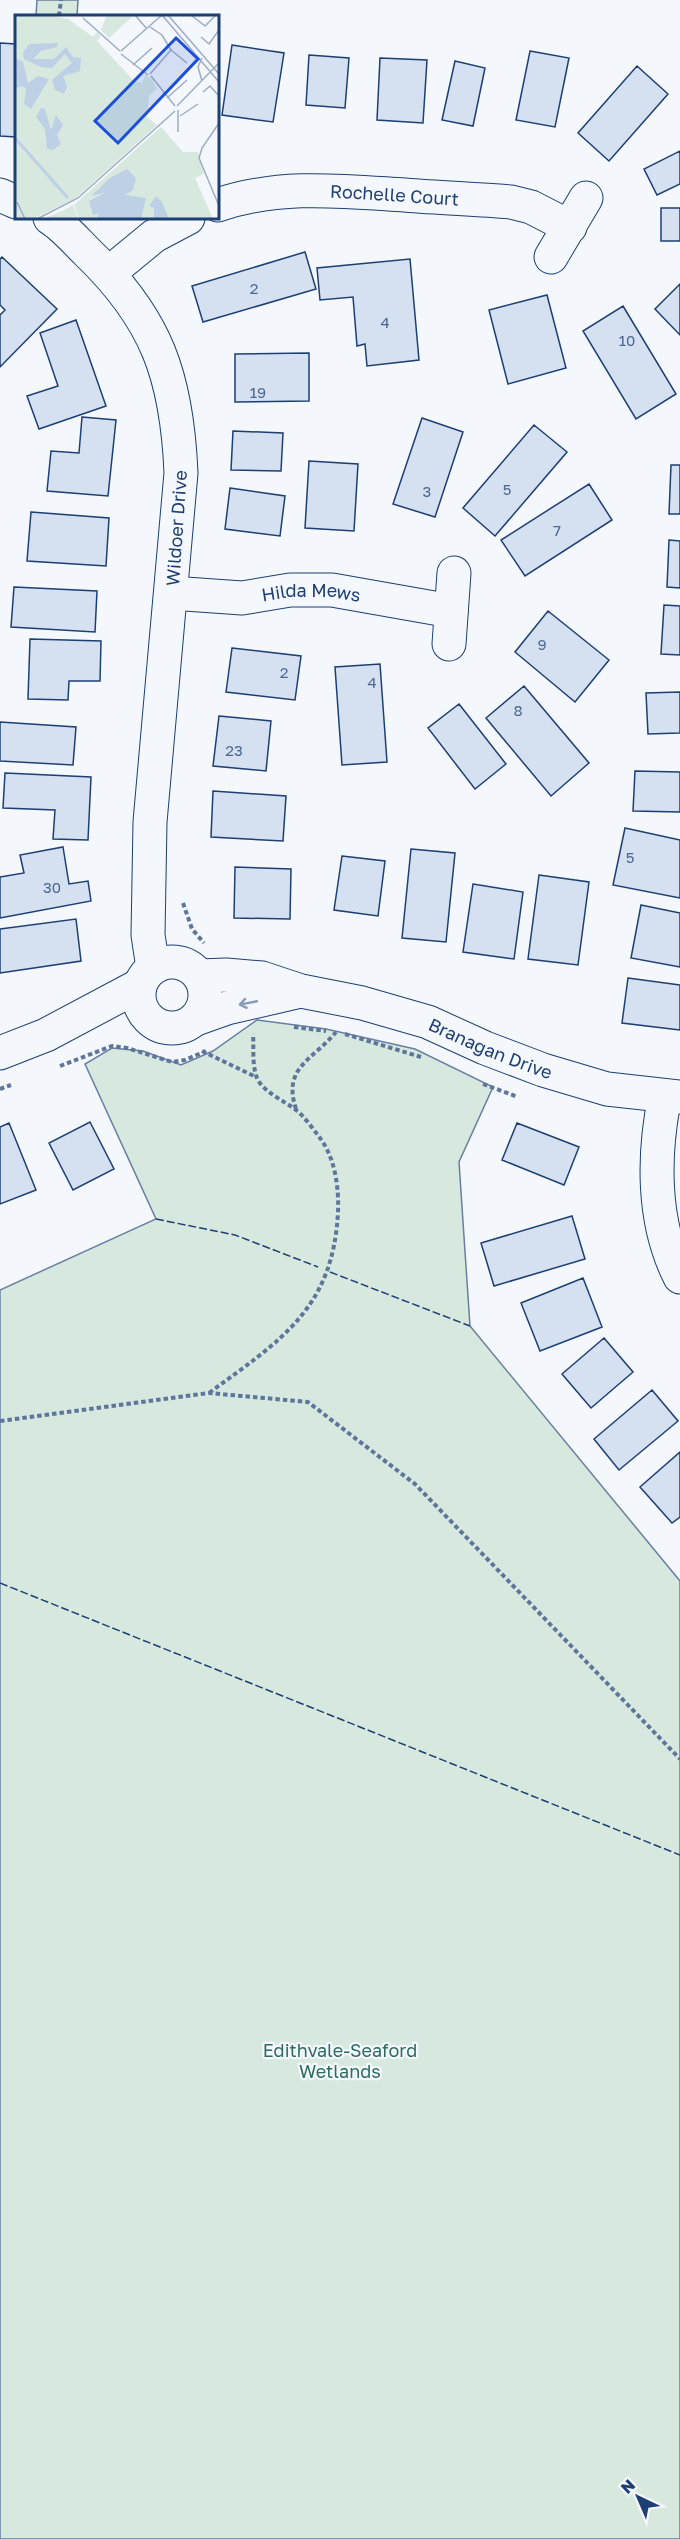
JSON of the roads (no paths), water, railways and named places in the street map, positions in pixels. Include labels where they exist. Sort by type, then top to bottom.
[{"type":"street","name":"Rochelle Court","points":[[219,205],[270,192],[355,191],[510,202],[531,207],[570,226]]},
{"type":"street","points":[[0,195],[15,202]]},
{"type":"street","points":[[551,257],[586,198]]},
{"type":"street","name":"Wildoer Drive","points":[[51,219],[109,273],[136,308],[154,338],[166,365],[174,397],[180,434],[181,472],[150,822],[148,935],[163,981],[205,998],[195,1032]]},
{"type":"street","points":[[109,273],[154,237],[186,219]]},
{"type":"street","points":[[449,644],[454,573]]},
{"type":"street","name":"Hilda Mews","points":[[171,593],[242,598],[290,590],[332,590],[451,611]]},
{"type":"street","name":"Branagan Drive","points":[[0,1053],[46,1035],[163,981],[226,975],[262,978],[301,991],[362,1003],[428,1022],[485,1048],[543,1070],[607,1089],[672,1096]]},
{"type":"street","name":"Branagan Drive","points":[[163,981],[156,1026],[195,1032],[227,1008],[301,991]]},
{"type":"street","points":[[672,1096],[658,1127],[656,1169],[665,1238],[680,1277]]},
{"type":"park label","name":"Edithvale-Seaford Wetlands","points":[[340,2060]]}]
